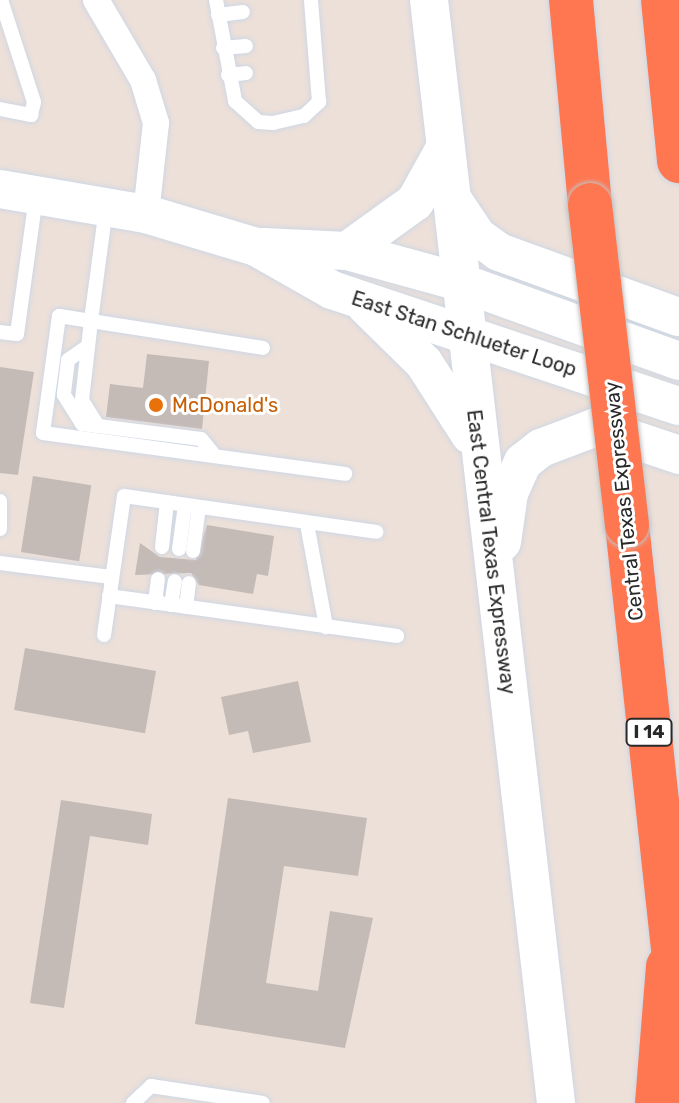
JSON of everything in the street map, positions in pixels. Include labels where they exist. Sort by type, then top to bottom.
[{"type":"highway","name":"Central Texas Expressway","points":[[571,0],[590,205],[679,1003]]},
{"type":"highway","points":[[663,0],[679,161]]},
{"type":"highway","points":[[675,108],[677,0]]},
{"type":"highway","points":[[657,1103],[672,940]]},
{"type":"main road","name":"East Central Texas Expressway","points":[[429,0],[457,281],[556,1103]]},
{"type":"main road","points":[[347,251],[415,202],[444,150]]},
{"type":"main road","name":"East Stan Schlueter Loop","points":[[18,192],[146,214],[256,247],[358,299],[679,406]]},
{"type":"main road","points":[[449,194],[477,236],[499,252],[679,317]]},
{"type":"main road","name":"East Stan Schlueter Loop","points":[[256,247],[347,251],[457,281],[679,361]]},
{"type":"main road","points":[[358,299],[424,363],[478,451]]},
{"type":"main road","points":[[496,585],[509,493],[523,462],[541,448],[596,427],[679,455]]},
{"type":"street","points":[[96,0],[143,80],[156,123],[146,214]]},
{"type":"lane","points":[[0,109],[31,115],[34,102],[1,0]]},
{"type":"lane","points":[[243,12],[217,8],[228,75],[247,115],[273,123],[315,110],[308,4]]},
{"type":"lane","points":[[223,48],[246,46]]},
{"type":"lane","points":[[228,75],[246,73]]},
{"type":"lane","points":[[0,332],[17,334],[18,192]]},
{"type":"lane","points":[[106,207],[82,400],[98,426],[201,439],[215,456]]},
{"type":"lane","points":[[263,348],[59,316],[43,433],[345,474]]},
{"type":"lane","points":[[104,635],[124,496],[376,532]]},
{"type":"lane","points":[[0,501],[0,529]]},
{"type":"lane","points":[[162,547],[167,502]]},
{"type":"lane","points":[[186,550],[192,506]]},
{"type":"lane","points":[[307,524],[326,627]]},
{"type":"lane","points":[[0,563],[111,577]]},
{"type":"lane","points":[[155,603],[158,579]]},
{"type":"lane","points":[[179,606],[182,582]]},
{"type":"lane","points":[[109,596],[397,636]]},
{"type":"lane","points":[[133,1103],[151,1086],[263,1103]]},
{"type":"building","name":"McDonald's","points":[[147,354],[209,361],[202,429],[106,417],[110,384],[143,388]]},
{"type":"building","points":[[0,367],[34,372],[18,475],[0,473]]},
{"type":"building","points":[[33,476],[91,485],[79,561],[21,552]]},
{"type":"building","points":[[207,525],[274,536],[268,576],[257,574],[253,594],[199,585],[191,573],[135,575],[140,543],[160,557],[196,560]]},
{"type":"building","points":[[25,648],[156,671],[145,733],[14,710]]},
{"type":"building","points":[[298,681],[311,742],[253,753],[248,731],[229,735],[221,697]]},
{"type":"building","points":[[228,798],[367,818],[358,876],[284,866],[266,983],[318,991],[330,911],[373,918],[345,1048],[195,1024]]},
{"type":"building","points":[[61,800],[152,814],[148,845],[90,836],[64,1008],[30,1003]]},
{"type":"place","name":"McDonald's","points":[[156,405]]}]
